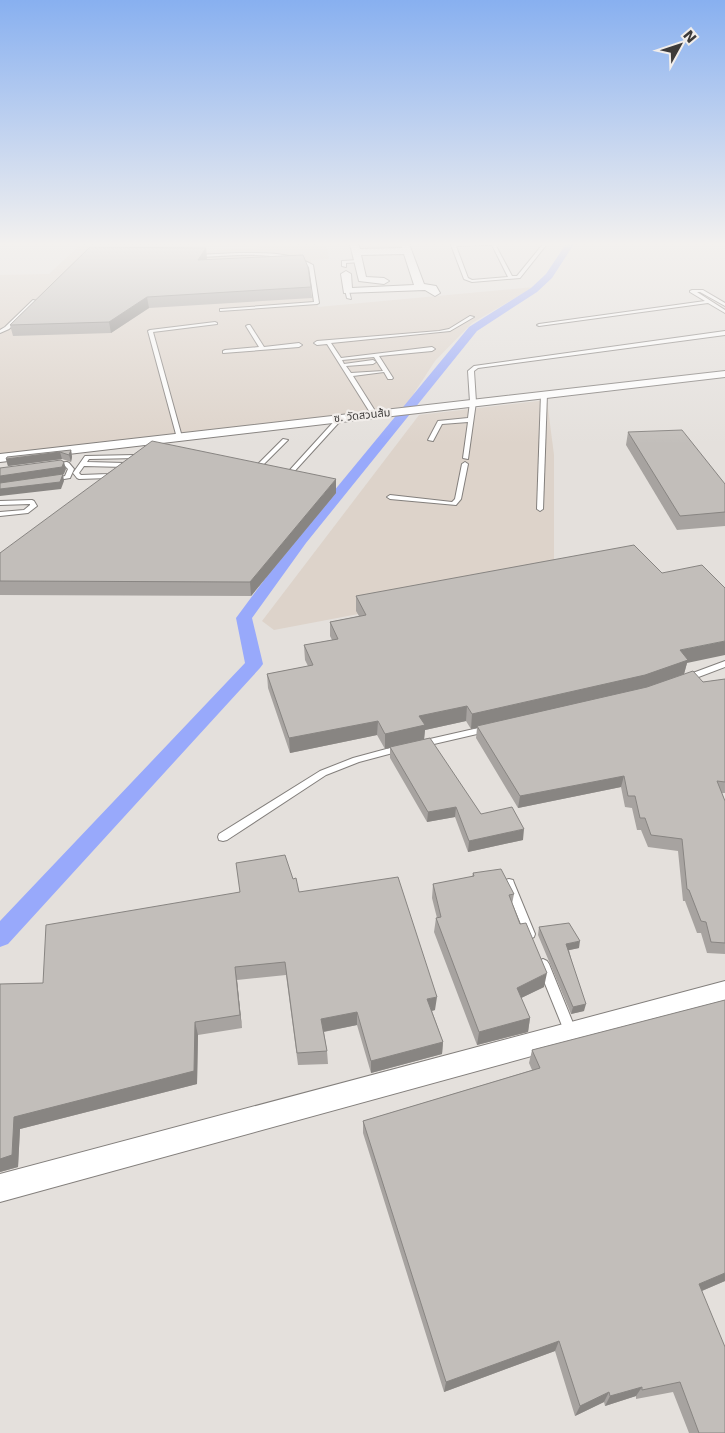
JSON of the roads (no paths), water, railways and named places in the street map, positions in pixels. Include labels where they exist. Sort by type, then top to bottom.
[{"type":"street","name":"ซ. วัดสวนส้ม","points":[[0,458],[725,374]]},
{"type":"street","points":[[0,1188],[725,992]]},
{"type":"lane","points":[[0,332],[7,328],[25,311]]},
{"type":"lane","points":[[539,325],[643,311]]},
{"type":"lane","points":[[317,343],[444,331],[459,326],[472,318]]},
{"type":"lane","points":[[179,437],[150,331],[215,323]]},
{"type":"lane","points":[[248,326],[263,348]]},
{"type":"lane","points":[[390,497],[454,504],[458,499],[474,402],[471,371],[479,366],[725,334]]},
{"type":"lane","points":[[328,342],[345,365],[374,414]]},
{"type":"lane","points":[[225,352],[299,345]]},
{"type":"lane","points":[[341,359],[432,349]]},
{"type":"lane","points":[[375,355],[390,378]]},
{"type":"lane","points":[[345,365],[373,362]]},
{"type":"lane","points":[[351,375],[381,372]]},
{"type":"lane","points":[[540,510],[544,394]]},
{"type":"lane","points":[[273,474],[282,476],[290,473],[340,418]]},
{"type":"lane","points":[[431,440],[440,422],[471,420]]},
{"type":"lane","points":[[136,457],[86,458],[76,473],[79,477],[109,476],[136,457],[159,439]]},
{"type":"lane","points":[[255,470],[285,440]]},
{"type":"lane","points":[[44,466],[66,464],[71,468],[68,477],[46,481]]},
{"type":"lane","points":[[81,464],[125,465]]},
{"type":"lane","points":[[246,468],[264,472]]},
{"type":"lane","points":[[290,473],[299,475]]},
{"type":"lane","points":[[0,503],[28,500],[34,506],[26,512],[0,514]]},
{"type":"lane","points":[[672,685],[725,664]]},
{"type":"lane","points":[[223,837],[323,773],[372,755],[498,727]]},
{"type":"lane","points":[[509,883],[571,1033]]},
{"type":"waterway","points":[[0,937],[254,664],[244,618],[301,540],[473,329],[501,311]]}]
